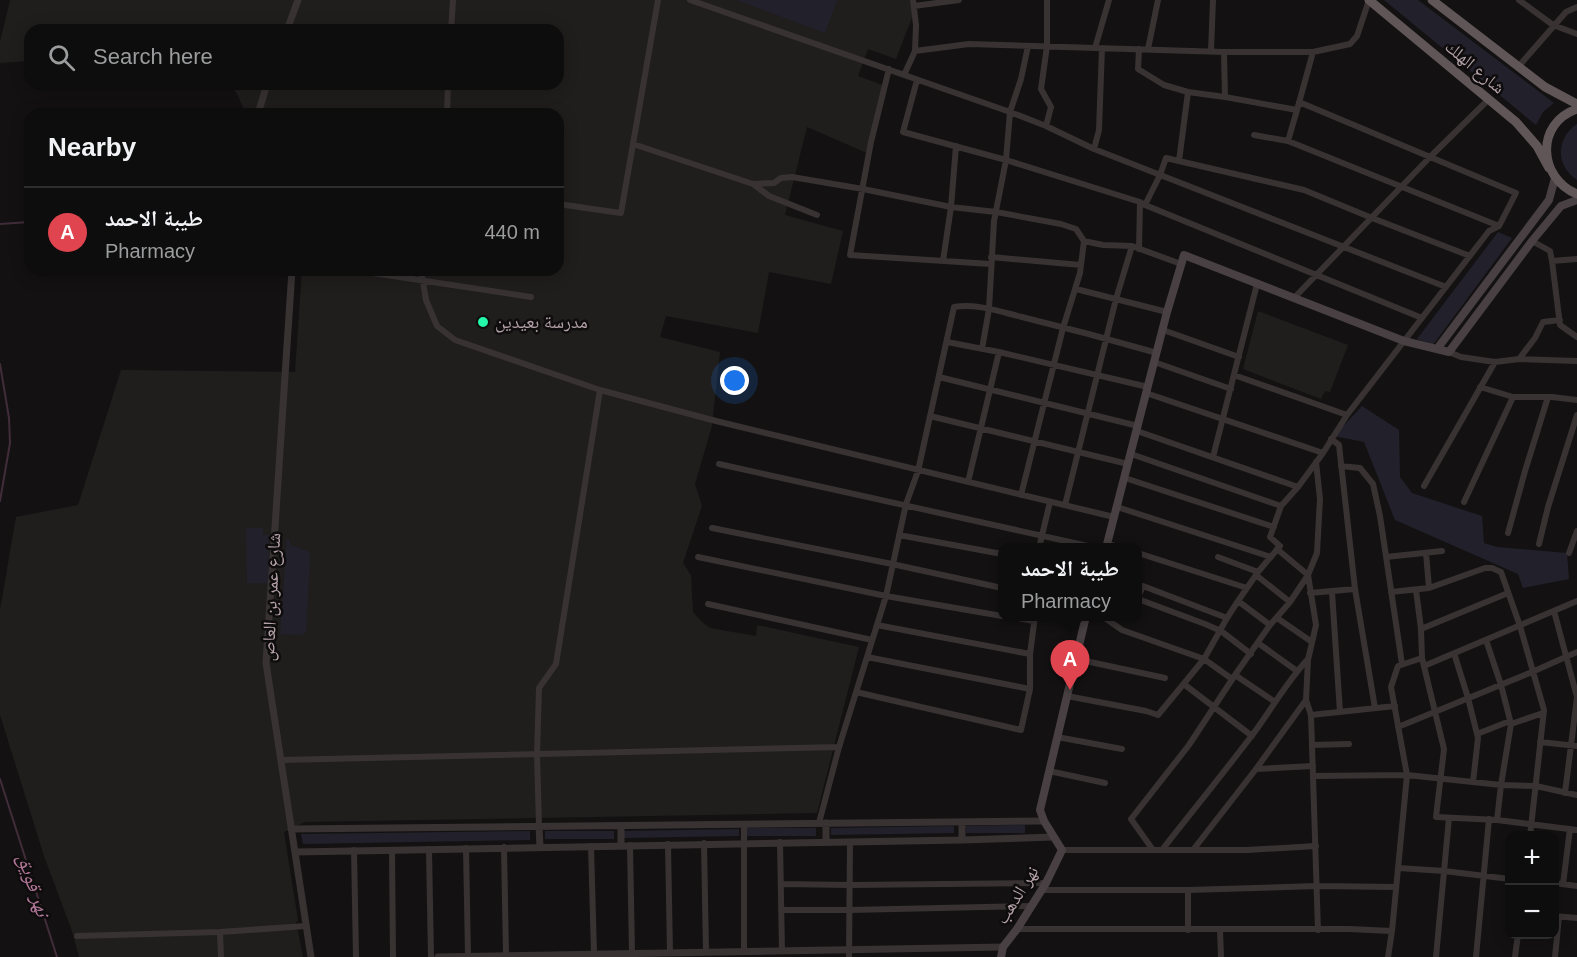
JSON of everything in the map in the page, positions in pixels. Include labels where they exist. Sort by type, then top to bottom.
[{"type":"highway","name":"شارع الهلك","points":[[1369,0],[1516,122],[1537,146],[1555,178]]},
{"type":"highway","name":"شارع الهلك","points":[[1432,0],[1545,87],[1577,104]]},
{"type":"highway","points":[[1550,168],[1546,155],[1547,141],[1552,129],[1561,118],[1577,109]]},
{"type":"highway","points":[[1555,178],[1564,187],[1577,194]]},
{"type":"main road","points":[[1437,349],[1549,200],[1555,178]]},
{"type":"main road","points":[[1107,543],[1184,255],[1404,341],[1449,352],[1561,206],[1577,200]]},
{"type":"main road","points":[[1062,850],[1040,810],[1085,621]]},
{"type":"main road","name":"نهر الدهب","points":[[1001,957],[1003,947],[1044,886],[1062,850]]},
{"type":"street","points":[[289,24],[298,0]]},
{"type":"street","points":[[451,24],[453,0]]},
{"type":"street","points":[[564,205],[621,213],[658,0]]},
{"type":"street","points":[[690,0],[1010,112],[1094,149],[1446,287]]},
{"type":"street","points":[[904,75],[915,51],[913,3],[959,0]]},
{"type":"street","points":[[1046,126],[1051,107],[1041,89],[1047,46],[1047,0]]},
{"type":"street","points":[[1094,149],[1099,130],[1099,48],[1109,0]]},
{"type":"street","points":[[1148,50],[1158,0]]},
{"type":"street","points":[[1211,51],[1213,0]]},
{"type":"street","points":[[915,51],[969,44],[1224,52],[1313,52],[1350,44],[1357,36],[1369,0]]},
{"type":"street","points":[[1519,0],[1553,25],[1577,34]]},
{"type":"street","points":[[1518,67],[1553,25],[1566,12],[1577,7]]},
{"type":"street","points":[[982,349],[989,309],[996,212],[1006,160],[1010,112],[1028,46]]},
{"type":"street","points":[[1139,49],[1138,69],[1164,85],[1188,92],[1297,110]]},
{"type":"street","points":[[1224,52],[1225,97]]},
{"type":"street","points":[[1288,141],[1313,52]]},
{"type":"street","points":[[889,69],[871,142],[850,255],[944,261],[991,260],[1081,265]]},
{"type":"street","points":[[916,80],[903,132],[1006,160],[1142,203],[1422,318]]},
{"type":"street","points":[[260,108],[265,90]]},
{"type":"street","points":[[447,108],[448,90]]},
{"type":"street","points":[[1179,161],[1188,92]]},
{"type":"street","points":[[1294,298],[1489,99]]},
{"type":"street","points":[[1067,696],[1158,715],[1204,659],[1238,601],[1280,546],[1270,537],[1281,506],[1323,453],[1347,415],[1489,231],[1499,226],[1516,192],[1299,102]]},
{"type":"street","points":[[1254,135],[1288,141],[1499,226]]},
{"type":"street","points":[[633,144],[753,184],[769,196],[817,215]]},
{"type":"street","points":[[944,261],[956,146]]},
{"type":"street","points":[[1065,505],[1116,299],[1135,247],[1142,203],[1160,175],[1166,158],[1304,190],[1470,256]]},
{"type":"street","points":[[753,184],[774,183],[781,178],[792,177],[951,207],[996,212],[1076,229],[1083,241],[1081,265],[1021,495]]},
{"type":"street","points":[[1083,241],[1135,247],[1181,264]]},
{"type":"street","points":[[1532,241],[1550,251],[1560,325],[1577,337]]},
{"type":"street","points":[[1552,261],[1577,259]]},
{"type":"street","name":"شارع عمر بن العاص","points":[[292,276],[266,663],[311,957]]},
{"type":"street","points":[[395,276],[531,297]]},
{"type":"street","points":[[422,276],[426,300],[437,326],[455,340],[600,390],[918,471],[1114,517]]},
{"type":"street","points":[[1213,457],[1257,284]]},
{"type":"street","points":[[1076,289],[1167,312]]},
{"type":"street","points":[[826,841],[822,823],[839,747],[886,596],[906,504],[918,471],[954,307],[964,305],[989,309],[1106,338],[1231,389]]},
{"type":"street","points":[[1519,359],[1535,338],[1543,322],[1560,320]]},
{"type":"street","points":[[1162,330],[1239,357]]},
{"type":"street","points":[[946,342],[1098,375],[1147,390],[1222,420],[1323,453]]},
{"type":"street","points":[[968,483],[999,352]]},
{"type":"street","points":[[1449,352],[1461,357],[1495,362],[1519,359],[1577,361]]},
{"type":"street","points":[[1424,486],[1495,362]]},
{"type":"street","points":[[1234,375],[1347,415]]},
{"type":"street","points":[[939,377],[1088,413],[1137,428],[1298,487]]},
{"type":"street","points":[[1480,387],[1513,397],[1577,400]]},
{"type":"street","points":[[540,847],[537,754],[539,688],[556,664],[600,390]]},
{"type":"street","points":[[1464,502],[1513,397]]},
{"type":"street","points":[[1508,533],[1548,397]]},
{"type":"street","points":[[1539,544],[1548,507],[1577,415]]},
{"type":"street","points":[[930,416],[1128,464]]},
{"type":"street","points":[[1331,439],[1339,445],[1355,589],[1375,708]]},
{"type":"street","points":[[1131,454],[1281,506]]},
{"type":"street","points":[[1154,850],[1131,819],[1189,746],[1270,625],[1290,602],[1308,575],[1317,553],[1320,499],[1316,462]]},
{"type":"street","points":[[719,464],[1075,543]]},
{"type":"street","points":[[1341,466],[1360,468],[1373,484],[1380,516],[1402,664]]},
{"type":"street","points":[[1125,478],[1274,528]]},
{"type":"street","points":[[1040,543],[1050,502]]},
{"type":"street","points":[[1117,507],[1271,557]]},
{"type":"street","points":[[712,528],[998,587]]},
{"type":"street","points":[[1569,553],[1577,531]]},
{"type":"street","points":[[900,535],[998,553]]},
{"type":"street","points":[[1277,549],[1308,575],[1316,626],[1308,660],[1306,700],[1311,715],[1318,930]]},
{"type":"street","points":[[1386,557],[1442,551]]},
{"type":"street","points":[[1426,553],[1429,588]]},
{"type":"street","points":[[1142,555],[1247,588]]},
{"type":"street","points":[[698,556],[886,596],[998,615]]},
{"type":"street","points":[[1218,557],[1257,574],[1290,602]]},
{"type":"street","points":[[1391,592],[1429,588],[1485,568],[1501,572],[1520,626],[1544,713],[1530,831]]},
{"type":"street","points":[[1142,588],[1143,586],[1227,618]]},
{"type":"street","points":[[1310,593],[1355,589]]},
{"type":"street","points":[[1416,590],[1422,658],[1444,749],[1436,817],[1489,819],[1573,829],[1563,884]]},
{"type":"street","points":[[1332,592],[1340,712]]},
{"type":"street","points":[[1421,629],[1508,593]]},
{"type":"street","points":[[1142,600],[1221,631],[1251,654]]},
{"type":"street","points":[[1238,601],[1270,625]]},
{"type":"street","points":[[1424,666],[1577,601]]},
{"type":"street","points":[[708,604],[872,640]]},
{"type":"street","points":[[1554,611],[1577,697],[1574,746],[1565,793]]},
{"type":"street","points":[[1276,618],[1312,642]]},
{"type":"street","points":[[856,692],[1020,730],[1030,689],[1030,654],[1034,621]]},
{"type":"street","points":[[1109,621],[1122,630],[1204,659],[1275,702]]},
{"type":"street","points":[[877,625],[1030,654]]},
{"type":"street","points":[[1486,640],[1511,723],[1497,820]]},
{"type":"street","points":[[1258,643],[1297,671]]},
{"type":"street","points":[[1398,727],[1577,652]]},
{"type":"street","points":[[1454,654],[1478,738],[1473,782]]},
{"type":"street","points":[[867,657],[1030,689]]},
{"type":"street","points":[[1388,957],[1407,775],[1391,687],[1398,666],[1422,658]]},
{"type":"street","points":[[1076,659],[1165,678]]},
{"type":"street","points":[[1162,850],[1252,736],[1297,671],[1308,660]]},
{"type":"street","points":[[1185,684],[1252,736]]},
{"type":"street","points":[[1192,850],[1256,769],[1306,700]]},
{"type":"street","points":[[1311,715],[1395,706]]},
{"type":"street","points":[[1477,734],[1544,713]]},
{"type":"street","points":[[1057,737],[1122,749]]},
{"type":"street","points":[[1540,742],[1574,746]]},
{"type":"street","points":[[1312,746],[1349,744]]},
{"type":"street","points":[[281,760],[839,747]]},
{"type":"street","points":[[1256,769],[1313,765]]},
{"type":"street","points":[[1049,771],[1105,783]]},
{"type":"street","points":[[1314,776],[1407,775],[1501,785],[1536,786],[1577,795]]},
{"type":"street","points":[[1436,957],[1449,818]]},
{"type":"street","points":[[1476,957],[1489,819]]},
{"type":"street","points":[[291,829],[1044,821]]},
{"type":"street","points":[[962,822],[962,840]]},
{"type":"street","points":[[744,824],[749,953]]},
{"type":"street","points":[[621,826],[621,845]]},
{"type":"street","points":[[295,852],[1054,837]]},
{"type":"street","points":[[780,842],[782,951]]},
{"type":"street","points":[[849,953],[850,842]]},
{"type":"street","points":[[704,843],[706,952]]},
{"type":"street","points":[[668,844],[670,953]]},
{"type":"street","points":[[630,845],[632,954]]},
{"type":"street","points":[[591,846],[594,954]]},
{"type":"street","points":[[1062,850],[1192,850],[1316,846]]},
{"type":"street","points":[[466,848],[468,956]]},
{"type":"street","points":[[504,848],[506,956]]},
{"type":"street","points":[[429,849],[431,957]]},
{"type":"street","points":[[354,850],[356,957]]},
{"type":"street","points":[[392,850],[393,957]]},
{"type":"street","points":[[1398,868],[1505,879]]},
{"type":"street","points":[[781,884],[1044,886],[1188,890],[1396,886]]},
{"type":"street","points":[[1559,884],[1577,886]]},
{"type":"street","points":[[1188,890],[1188,930]]},
{"type":"street","points":[[781,910],[1031,906]]},
{"type":"street","points":[[1559,916],[1577,918]]},
{"type":"street","points":[[76,936],[220,932],[306,926]]},
{"type":"street","points":[[1017,929],[1392,931]]},
{"type":"street","points":[[1220,929],[1221,957]]},
{"type":"street","points":[[220,932],[221,957]]},
{"type":"street","points":[[1515,957],[1517,939]]},
{"type":"street","points":[[1555,957],[1556,939]]},
{"type":"street","points":[[438,957],[782,951],[849,953],[1003,947]]},
{"type":"street","points":[[955,957],[957,948]]},
{"type":"shaded area","points":[[10,0],[910,0],[913,15],[896,59],[868,49],[858,76],[885,86],[867,153],[807,127],[785,215],[843,231],[831,284],[769,272],[758,333],[666,316],[660,337],[720,352],[712,426],[695,484],[702,506],[683,563],[691,575],[693,612],[710,628],[756,636],[757,625],[859,647],[817,813],[305,822],[284,832],[298,920],[293,927],[298,931],[303,957],[79,957],[72,931],[44,856],[0,715],[0,610],[16,517],[78,505],[121,370],[295,372],[302,276],[564,276],[564,108],[243,108],[234,90],[564,90],[564,24],[24,24],[24,61],[0,63],[0,42]]},
{"type":"shaded area","points":[[737,0],[837,0],[825,33]]},
{"type":"shaded area","points":[[1384,0],[1418,0],[1554,103],[1543,112],[1536,125]]},
{"type":"shaded area","points":[[1577,124],[1577,180],[1565,167],[1561,152],[1565,137]]},
{"type":"shaded area","points":[[1498,232],[1512,238],[1433,345],[1417,339]]},
{"type":"shaded area","points":[[1258,311],[1348,345],[1330,392],[1325,391],[1321,399],[1243,369]]},
{"type":"shaded area","points":[[1362,406],[1399,430],[1400,477],[1412,493],[1482,516],[1484,543],[1497,547],[1567,553],[1569,579],[1523,588],[1518,574],[1395,520],[1364,442],[1334,436]]},
{"type":"shaded area","points":[[246,528],[263,528],[263,535],[269,535],[268,583],[247,583]]},
{"type":"shaded area","points":[[287,539],[291,545],[309,552],[310,557],[306,632],[301,635],[280,634]]},
{"type":"shaded area","points":[[1025,825],[1025,833],[966,833],[966,826]]},
{"type":"shaded area","points":[[954,826],[954,833],[831,835],[831,828]]},
{"type":"shaded area","points":[[747,828],[816,828],[816,836],[747,836]]},
{"type":"shaded area","points":[[739,829],[739,836],[623,838],[623,831]]},
{"type":"shaded area","points":[[530,831],[530,840],[303,844],[301,834]]},
{"type":"shaded area","points":[[545,831],[614,831],[614,839],[545,839]]},
{"type":"waterway","points":[[0,224],[24,222]]},
{"type":"waterway","name":"نهر قويق","points":[[0,364],[9,418],[10,443],[0,501]]},
{"type":"waterway","name":"نهر قويق","points":[[0,779],[57,957]]},
{"type":"place","name":"مدرسة بعيدين","points":[[483,322]]},
{"type":"place","name":"طيبة الاحمد","points":[[1070,690]]}]
